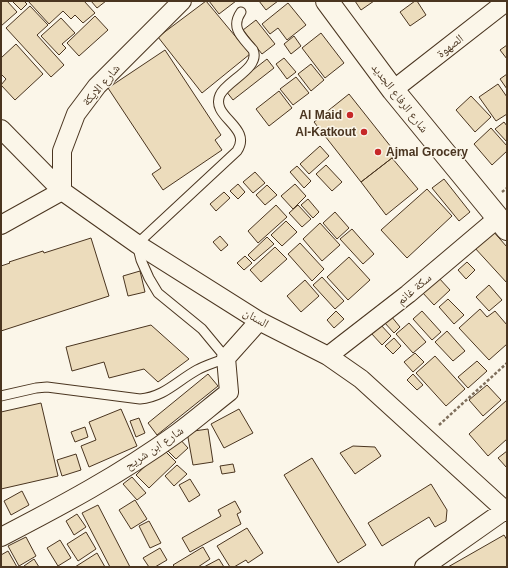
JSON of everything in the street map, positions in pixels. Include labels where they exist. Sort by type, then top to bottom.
[{"type":"street","name":"شارع الايكة","points":[[62,191],[62,151],[76,114],[97,86],[182,1]]},
{"type":"street","name":"شارع الرفاع الجديد","points":[[314,1],[356,40]]},
{"type":"street","name":"شارع الرفاع الجديد","points":[[327,1],[393,90],[502,223]]},
{"type":"street","name":"الصهوة","points":[[393,90],[507,1]]},
{"type":"street","name":"السنان","points":[[1,129],[62,191],[137,244],[259,321],[328,356],[361,378],[424,438],[506,511]]},
{"type":"street","points":[[2,223],[62,191]]},
{"type":"street","name":"سكة غانم","points":[[328,356],[502,223]]},
{"type":"street","points":[[226,358],[259,321]]},
{"type":"street","name":"شارع ابن شريح","points":[[1,537],[42,516],[112,476],[176,434],[229,392],[226,358]]},
{"type":"street","points":[[424,567],[506,511]]},
{"type":"lane","points":[[1,396],[47,387],[140,399],[151,398],[161,394],[198,370],[226,358],[202,329],[158,293],[148,278],[137,244],[237,151],[241,145],[241,138],[238,131],[224,114],[219,103],[219,96],[223,89],[249,67],[253,60],[254,53],[239,32],[236,25],[237,18],[241,12]]},
{"type":"path","points":[[424,438],[507,363]]},
{"type":"building","points":[[1,1],[7,1],[17,12],[1,26]]},
{"type":"building","points":[[12,1],[24,1],[27,4],[21,10]]},
{"type":"building","points":[[28,1],[84,1],[95,13],[83,23],[75,15],[71,19],[63,11],[49,24]]},
{"type":"building","points":[[91,1],[106,1],[97,8]]},
{"type":"building","points":[[206,1],[250,54],[202,93],[158,37]]},
{"type":"building","points":[[209,1],[236,1],[219,14]]},
{"type":"building","points":[[259,1],[278,1],[266,10]]},
{"type":"building","points":[[355,1],[374,1],[361,10]]},
{"type":"building","points":[[417,1],[426,15],[410,26],[400,12]]},
{"type":"building","points":[[288,3],[306,25],[287,40],[278,28],[270,34],[262,24]]},
{"type":"building","points":[[30,6],[48,25],[37,35],[64,65],[51,77],[6,28]]},
{"type":"building","points":[[95,16],[108,30],[79,56],[67,43]]},
{"type":"building","points":[[61,18],[75,33],[62,44],[66,48],[59,55],[41,36]]},
{"type":"building","points":[[256,20],[275,44],[262,54],[243,30]]},
{"type":"building","points":[[321,33],[344,63],[325,78],[302,48]]},
{"type":"building","points":[[294,36],[301,46],[291,54],[284,44]]},
{"type":"building","points":[[16,44],[43,74],[15,100],[1,85],[6,79],[1,74],[1,58]]},
{"type":"building","points":[[507,45],[507,59],[500,50]]},
{"type":"building","points":[[165,50],[221,135],[215,140],[222,150],[163,190],[152,174],[161,168],[108,88]]},
{"type":"building","points":[[284,58],[296,72],[287,79],[276,64]]},
{"type":"building","points":[[267,59],[274,68],[233,100],[226,91]]},
{"type":"building","points":[[311,64],[324,80],[311,91],[298,74]]},
{"type":"building","points":[[507,74],[507,89],[500,79]]},
{"type":"building","points":[[296,77],[309,93],[293,105],[280,89]]},
{"type":"building","points":[[498,84],[507,97],[507,114],[496,121],[479,97]]},
{"type":"building","points":[[279,91],[292,108],[269,126],[256,109]]},
{"type":"building","points":[[349,94],[395,152],[392,158],[361,182],[314,122]]},
{"type":"building","points":[[471,96],[491,117],[475,132],[456,110]]},
{"type":"building","points":[[504,122],[507,126],[507,142],[495,129]]},
{"type":"building","points":[[491,128],[507,146],[507,151],[492,165],[474,144]]},
{"type":"building","points":[[320,146],[329,156],[309,174],[300,164]]},
{"type":"building","points":[[392,158],[418,189],[386,215],[361,182]]},
{"type":"building","points":[[326,165],[342,182],[332,191],[316,174]]},
{"type":"building","points":[[297,166],[311,181],[304,188],[290,172]]},
{"type":"building","points":[[255,172],[265,183],[253,193],[243,182]]},
{"type":"building","points":[[444,179],[470,212],[459,221],[432,188]]},
{"type":"building","points":[[238,184],[245,192],[238,199],[230,191]]},
{"type":"building","points":[[295,184],[306,196],[293,209],[281,196]]},
{"type":"building","points":[[267,185],[277,195],[265,205],[256,195]]},
{"type":"building","points":[[427,189],[452,216],[407,258],[381,230]]},
{"type":"building","points":[[224,192],[230,198],[216,211],[210,204]]},
{"type":"building","points":[[308,199],[319,212],[313,218],[301,205]]},
{"type":"building","points":[[276,205],[287,217],[258,243],[248,231]]},
{"type":"building","points":[[298,205],[311,219],[302,227],[289,213]]},
{"type":"building","points":[[335,212],[349,228],[337,239],[323,223]]},
{"type":"building","points":[[286,221],[297,232],[282,246],[271,235]]},
{"type":"building","points":[[320,223],[340,245],[322,261],[303,239]]},
{"type":"building","points":[[352,229],[374,254],[363,264],[340,239]]},
{"type":"building","points":[[492,230],[507,247],[507,283],[474,247]]},
{"type":"building","points":[[220,236],[228,245],[221,251],[213,242]]},
{"type":"building","points":[[267,237],[274,244],[254,261],[248,255]]},
{"type":"building","points":[[91,238],[109,296],[1,331],[1,266],[43,251],[44,253]]},
{"type":"building","points":[[300,243],[324,269],[312,281],[288,254]]},
{"type":"building","points":[[275,247],[287,259],[261,282],[250,270]]},
{"type":"building","points":[[245,256],[252,263],[244,270],[237,263]]},
{"type":"building","points":[[349,257],[370,280],[348,300],[327,277]]},
{"type":"building","points":[[467,262],[475,270],[466,279],[458,270]]},
{"type":"building","points":[[140,271],[145,292],[128,296],[123,276]]},
{"type":"building","points":[[322,277],[344,301],[335,309],[313,285]]},
{"type":"building","points":[[438,277],[450,290],[434,305],[422,292]]},
{"type":"building","points":[[305,280],[319,296],[301,312],[287,296]]},
{"type":"building","points":[[489,285],[502,300],[489,311],[476,297]]},
{"type":"building","points":[[448,299],[464,315],[454,324],[439,307]]},
{"type":"building","points":[[480,309],[487,317],[495,311],[507,325],[507,344],[489,360],[459,328]]},
{"type":"building","points":[[336,311],[344,319],[334,328],[327,320]]},
{"type":"building","points":[[422,311],[441,332],[432,340],[413,319]]},
{"type":"building","points":[[391,316],[400,327],[394,333],[384,322]]},
{"type":"building","points":[[409,323],[426,342],[413,353],[396,334]]},
{"type":"building","points":[[380,324],[391,336],[382,345],[371,333]]},
{"type":"building","points":[[151,325],[189,359],[158,382],[144,369],[109,378],[104,362],[72,371],[66,347]]},
{"type":"building","points":[[447,331],[465,351],[453,361],[435,342]]},
{"type":"building","points":[[394,338],[401,346],[393,354],[385,346]]},
{"type":"building","points":[[415,353],[424,362],[413,372],[404,362]]},
{"type":"building","points":[[435,356],[465,389],[446,406],[416,373]]},
{"type":"building","points":[[477,361],[487,371],[468,388],[458,377]]},
{"type":"building","points":[[208,374],[218,386],[157,435],[148,423]]},
{"type":"building","points":[[413,374],[423,385],[417,390],[407,380]]},
{"type":"building","points":[[487,385],[501,400],[483,416],[469,400]]},
{"type":"building","points":[[507,400],[507,439],[488,456],[469,434]]},
{"type":"building","points":[[41,403],[58,476],[1,489],[1,412]]},
{"type":"building","points":[[121,409],[137,446],[89,467],[81,446],[96,440],[89,422]]},
{"type":"building","points":[[239,409],[253,433],[224,448],[211,424]]},
{"type":"building","points":[[139,418],[145,433],[136,437],[130,421]]},
{"type":"building","points":[[85,427],[88,437],[75,442],[71,432]]},
{"type":"building","points":[[208,429],[213,462],[193,465],[187,432]]},
{"type":"building","points":[[178,437],[188,448],[176,459],[165,448]]},
{"type":"building","points":[[353,446],[375,447],[381,456],[355,474],[340,453]]},
{"type":"building","points":[[163,449],[176,462],[149,488],[136,475]]},
{"type":"building","points":[[507,451],[507,468],[498,458]]},
{"type":"building","points":[[76,454],[81,470],[62,476],[57,460]]},
{"type":"building","points":[[312,458],[366,545],[338,563],[284,475]]},
{"type":"building","points":[[233,464],[235,472],[222,474],[220,466]]},
{"type":"building","points":[[177,465],[187,474],[174,486],[165,476]]},
{"type":"building","points":[[132,477],[146,493],[137,500],[123,484]]},
{"type":"building","points":[[190,479],[200,495],[189,502],[179,485]]},
{"type":"building","points":[[431,484],[447,510],[446,521],[435,527],[429,517],[382,546],[368,523]]},
{"type":"building","points":[[22,491],[29,505],[11,515],[4,501]]},
{"type":"building","points":[[135,500],[147,519],[131,529],[119,510]]},
{"type":"building","points":[[235,501],[241,512],[237,514],[241,524],[190,552],[182,538],[221,516],[218,510]]},
{"type":"building","points":[[98,505],[130,567],[110,567],[82,513]]},
{"type":"building","points":[[77,514],[86,527],[74,535],[66,521]]},
{"type":"building","points":[[149,521],[161,543],[150,548],[139,526]]},
{"type":"building","points":[[247,528],[263,553],[248,563],[246,560],[234,567],[230,567],[217,546]]},
{"type":"building","points":[[86,532],[96,549],[78,561],[67,544]]},
{"type":"building","points":[[504,535],[507,540],[507,567],[448,567]]},
{"type":"building","points":[[26,537],[36,556],[19,566],[8,546]]},
{"type":"building","points":[[60,540],[71,558],[58,566],[47,548]]},
{"type":"building","points":[[203,547],[210,559],[198,567],[175,567],[173,565]]},
{"type":"building","points":[[160,548],[167,560],[155,567],[149,567],[143,558]]},
{"type":"building","points":[[8,551],[17,567],[1,567],[1,555]]},
{"type":"building","points":[[97,553],[105,567],[75,567]]},
{"type":"building","points":[[34,559],[39,567],[24,567],[24,566]]},
{"type":"building","points":[[219,559],[224,567],[204,567]]},
{"type":"place","name":"Al Maid","points":[[350,115]]},
{"type":"place","name":"Al-Katkout","points":[[364,132]]},
{"type":"place","name":"Ajmal Grocery","points":[[378,152]]}]
